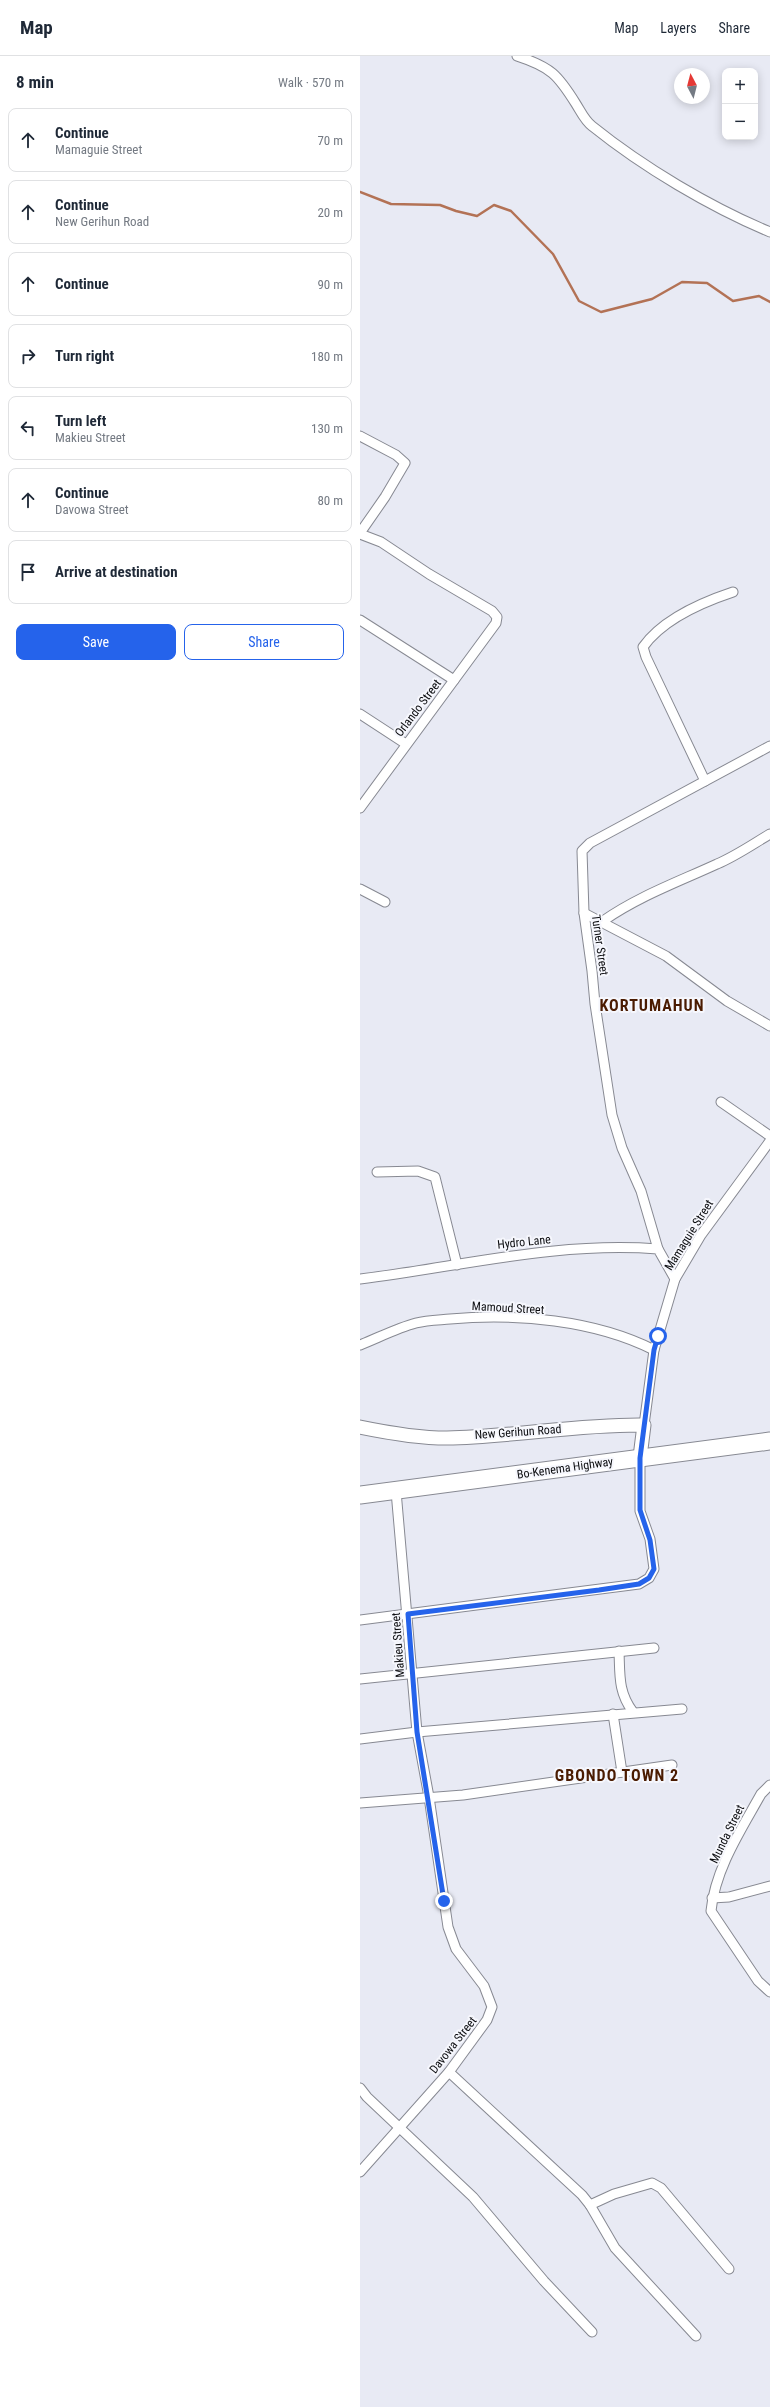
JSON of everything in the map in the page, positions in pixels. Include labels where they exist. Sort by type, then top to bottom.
[{"type":"highway","name":"Bo-Kenema Highway","points":[[360,1496],[770,1441]]},
{"type":"street","points":[[517,56],[551,70],[564,84],[590,125],[642,163],[737,218],[770,232]]},
{"type":"street","points":[[360,436],[396,455],[405,463],[385,497],[360,534]]},
{"type":"street","name":"Orlando Street","points":[[360,534],[381,542],[429,574],[492,610],[497,617],[496,623],[414,736],[406,744],[402,752],[361,804]]},
{"type":"street","points":[[705,781],[646,657],[644,647],[650,638],[700,603],[733,592]]},
{"type":"street","points":[[360,620],[454,680]]},
{"type":"street","points":[[360,714],[406,744]]},
{"type":"street","name":"Turner Street","points":[[658,1249],[641,1191],[622,1148],[612,1115],[594,1004],[592,971],[584,912],[582,851],[590,843],[770,746]]},
{"type":"street","points":[[603,921],[634,901],[719,864],[770,834]]},
{"type":"street","points":[[360,889],[384,902]]},
{"type":"street","points":[[584,912],[666,956],[727,1001],[770,1026]]},
{"type":"street","points":[[721,1102],[770,1136]]},
{"type":"street","name":"Mamaguie Street","points":[[644,1425],[654,1350],[676,1279],[701,1235],[770,1141]]},
{"type":"street","points":[[377,1172],[418,1171],[435,1177],[457,1265]]},
{"type":"street","name":"Hydro Lane","points":[[360,1279],[494,1258],[552,1251],[621,1246],[658,1249]]},
{"type":"street","points":[[658,1249],[676,1279]]},
{"type":"street","name":"Mamoud Street","points":[[360,1345],[417,1322],[476,1317],[505,1318],[586,1326],[636,1341],[654,1350]]},
{"type":"street","name":"New Gerihun Road","points":[[360,1427],[397,1434],[447,1438],[614,1425],[644,1425]]},
{"type":"street","points":[[360,1620],[599,1590],[639,1584],[649,1578],[654,1569],[650,1540],[640,1510],[640,1458],[644,1425]]},
{"type":"street","name":"Makieu Street","points":[[396,1491],[408,1614],[417,1732],[429,1797]]},
{"type":"street","points":[[360,1679],[654,1648]]},
{"type":"street","points":[[619,1651],[620,1685],[623,1700],[633,1712]]},
{"type":"street","points":[[360,1739],[417,1732],[570,1720],[633,1712],[682,1709]]},
{"type":"street","points":[[613,1714],[622,1772]]},
{"type":"street","points":[[360,1803],[463,1795],[672,1765]]},
{"type":"street","name":"Munda Street","points":[[712,1898],[725,1861],[761,1794],[770,1785]]},
{"type":"street","name":"Davowa Street","points":[[360,2172],[448,2072],[487,2020],[492,2007],[484,1986],[456,1949],[448,1927],[429,1797]]},
{"type":"street","points":[[770,1886],[729,1897],[712,1898],[711,1911],[758,1981],[770,1992]]},
{"type":"street","points":[[448,2072],[582,2195],[590,2205],[615,2248],[696,2336]]},
{"type":"street","points":[[360,2088],[367,2097],[473,2197],[544,2281],[592,2332]]},
{"type":"street","points":[[590,2205],[614,2194],[652,2183],[661,2188],[729,2269]]},
{"type":"waterway","points":[[360,192],[391,204],[440,205],[477,216],[494,205],[511,211],[553,254],[579,301],[601,312],[652,299],[682,282],[707,283],[733,301],[759,296],[770,302]]},
{"type":"district","name":"KORTUMAHUN","points":[[652,1005]]},
{"type":"district","name":"GBONDO TOWN 2","points":[[617,1775]]},
{"type":"route","points":[[444,1901],[429,1797],[417,1732],[408,1614],[599,1590],[639,1584],[649,1578],[654,1569],[650,1540],[640,1510],[640,1458],[654,1350],[658,1336]]}]
